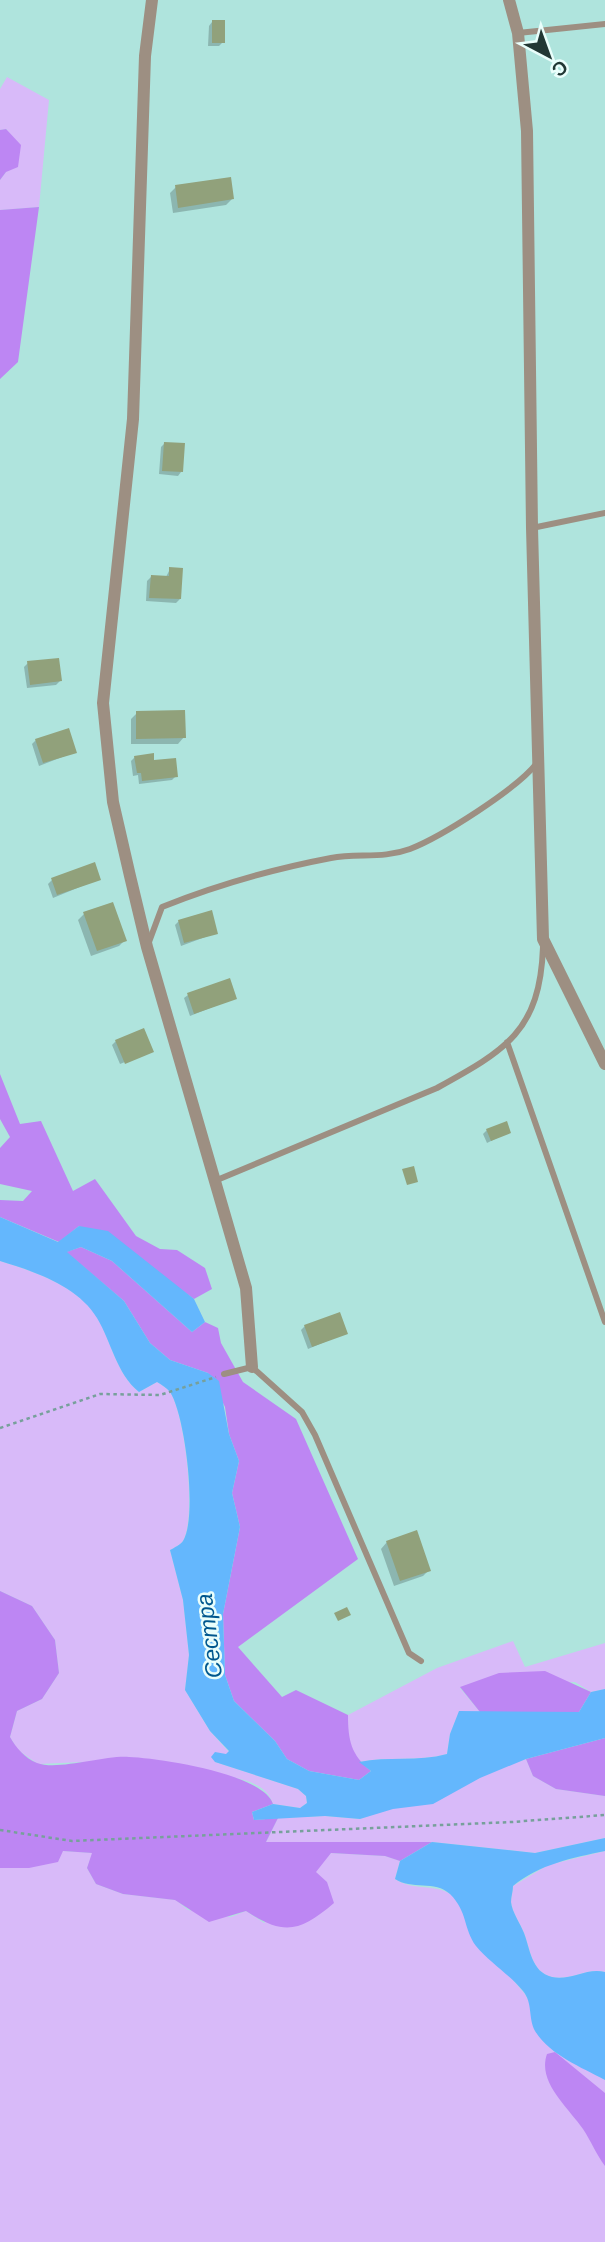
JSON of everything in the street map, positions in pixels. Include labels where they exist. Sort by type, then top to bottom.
[{"type":"street","points":[[152,0],[145,57],[133,419],[103,703],[113,802],[147,947],[217,1180],[246,1288],[253,1367]]},
{"type":"street","points":[[509,0],[518,33],[527,131],[532,528],[543,939],[605,1064]]},
{"type":"lane","points":[[518,33],[605,24]]},
{"type":"lane","points":[[532,528],[605,513]]},
{"type":"lane","points":[[147,947],[162,907],[197,893],[268,872],[334,857],[377,857],[411,848],[511,787],[537,762]]},
{"type":"lane","points":[[217,1180],[437,1088],[508,1042],[532,1013],[542,982],[543,939]]},
{"type":"lane","points":[[508,1042],[605,1322]]},
{"type":"lane","points":[[224,1374],[253,1367],[302,1412],[409,1653],[421,1661]]},
{"type":"path","points":[[0,1428],[100,1394],[160,1395],[224,1374]]},
{"type":"path","points":[[0,1830],[72,1841],[512,1822],[605,1815]]},
{"type":"shaded area","points":[[7,77],[49,100],[39,207],[0,210],[0,180],[6,172],[7,129],[0,130],[0,89]]},
{"type":"shaded area","points":[[6,129],[21,145],[18,167],[6,172],[0,180],[0,130]]},
{"type":"shaded area","points":[[39,207],[18,362],[0,379],[0,210]]},
{"type":"shaded area","points":[[0,1074],[20,1124],[41,1121],[73,1191],[95,1179],[136,1236],[160,1249],[177,1250],[205,1268],[212,1289],[194,1299],[151,1268],[79,1226],[59,1242],[0,1217],[0,1200],[23,1201],[32,1191],[0,1184],[0,1148],[10,1137],[0,1119]]},
{"type":"shaded area","points":[[81,1247],[112,1261],[192,1332],[205,1322],[218,1328],[221,1343],[243,1382],[296,1419],[358,1559],[238,1647],[282,1697],[296,1690],[348,1715],[352,1746],[359,1759],[371,1771],[359,1780],[309,1771],[287,1759],[275,1741],[234,1701],[225,1675],[223,1614],[240,1527],[232,1493],[239,1461],[229,1434],[225,1407],[208,1373],[170,1360],[150,1343],[124,1301],[66,1252]]},
{"type":"shaded area","points":[[0,1261],[67,1288],[89,1306],[97,1317],[120,1367],[131,1384],[139,1392],[157,1382],[170,1392],[180,1421],[189,1489],[187,1529],[183,1541],[170,1550],[183,1600],[189,1655],[185,1690],[210,1731],[229,1752],[215,1762],[298,1789],[306,1796],[307,1803],[300,1808],[273,1804],[260,1787],[226,1776],[83,1762],[38,1764],[18,1750],[10,1737],[17,1711],[42,1699],[59,1673],[55,1640],[32,1606],[0,1591]]},
{"type":"shaded area","points":[[0,1591],[32,1606],[55,1640],[59,1673],[42,1699],[17,1711],[10,1737],[21,1752],[33,1761],[57,1765],[119,1757],[143,1758],[185,1764],[231,1776],[265,1793],[273,1804],[252,1812],[254,1820],[278,1818],[266,1842],[432,1842],[400,1861],[385,1856],[331,1853],[316,1872],[327,1882],[334,1903],[311,1920],[292,1927],[271,1924],[246,1911],[209,1922],[175,1900],[123,1894],[96,1884],[87,1868],[92,1853],[63,1851],[58,1862],[29,1868],[0,1868]]},
{"type":"shaded area","points":[[513,1641],[525,1667],[605,1643],[605,1689],[591,1692],[575,1682],[460,1688],[480,1712],[459,1712],[450,1734],[447,1754],[359,1762],[348,1742],[348,1715],[437,1668]]},
{"type":"shaded area","points":[[545,1671],[591,1692],[579,1712],[480,1712],[460,1687],[499,1673]]},
{"type":"shaded area","points":[[605,1738],[605,1796],[556,1789],[533,1776],[526,1759]]},
{"type":"shaded area","points":[[526,1759],[533,1776],[556,1789],[605,1796],[605,1838],[535,1853],[432,1842],[266,1842],[278,1818],[325,1816],[360,1819]]},
{"type":"shaded area","points":[[63,1851],[93,1853],[87,1868],[96,1884],[123,1894],[176,1900],[188,1910],[231,1917],[246,1911],[264,1923],[331,1853],[385,1856],[400,1861],[395,1879],[405,1884],[447,1892],[462,1909],[467,1926],[525,1994],[532,2007],[534,2029],[555,2052],[605,2080],[605,2242],[0,2242],[0,1868]]},
{"type":"shaded area","points":[[605,1851],[605,1972],[592,1971],[559,1978],[545,1974],[532,1959],[513,1910],[513,1886],[548,1865]]},
{"type":"shaded area","points":[[555,2052],[605,2093],[605,2166],[583,2129],[550,2084],[545,2064],[547,2054]]},
{"type":"water","name":"Сестра","points":[[0,1217],[58,1242],[79,1226],[108,1231],[194,1299],[205,1322],[192,1332],[112,1261],[81,1247],[67,1252],[124,1301],[150,1343],[170,1360],[208,1373],[219,1381],[229,1434],[239,1461],[232,1493],[240,1527],[223,1614],[225,1675],[234,1701],[275,1741],[287,1759],[309,1771],[359,1780],[371,1771],[359,1762],[447,1754],[450,1734],[459,1711],[579,1712],[591,1692],[605,1689],[605,1738],[526,1759],[480,1778],[433,1804],[393,1809],[360,1819],[325,1816],[254,1820],[252,1812],[273,1804],[300,1808],[307,1803],[306,1796],[298,1789],[215,1762],[211,1757],[215,1752],[226,1754],[229,1751],[210,1731],[185,1690],[189,1655],[183,1600],[170,1550],[183,1541],[187,1529],[189,1489],[185,1442],[175,1404],[169,1391],[157,1382],[139,1392],[131,1384],[97,1318],[78,1297],[54,1281],[0,1261]]},
{"type":"water","points":[[605,1838],[605,1851],[557,1863],[523,1878],[513,1886],[511,1902],[532,1959],[545,1974],[559,1978],[592,1971],[605,1972],[605,2080],[567,2060],[541,2039],[533,2026],[526,1996],[476,1946],[460,1907],[450,1894],[437,1887],[408,1884],[395,1879],[400,1861],[432,1842],[535,1853]]},
{"type":"building","points":[[212,20],[225,20],[225,43],[212,43]]},
{"type":"building","points":[[231,177],[234,199],[178,208],[175,185]]},
{"type":"building","points":[[164,442],[185,443],[183,472],[162,471]]},
{"type":"building","points":[[169,567],[183,568],[181,599],[149,598],[151,575],[169,576]]},
{"type":"building","points":[[59,658],[62,681],[30,685],[27,661]]},
{"type":"building","points":[[185,710],[186,738],[136,739],[136,711]]},
{"type":"building","points":[[69,728],[77,753],[43,763],[35,739]]},
{"type":"building","points":[[154,753],[154,760],[176,758],[178,777],[142,781],[141,773],[137,773],[134,756]]},
{"type":"building","points":[[95,862],[101,880],[57,895],[51,878]]},
{"type":"building","points":[[113,902],[127,941],[97,951],[83,912]]},
{"type":"building","points":[[212,910],[218,934],[184,943],[178,920]]},
{"type":"building","points":[[230,978],[237,999],[194,1014],[187,993]]},
{"type":"building","points":[[144,1028],[154,1052],[125,1064],[115,1040]]},
{"type":"building","points":[[507,1121],[511,1133],[491,1141],[486,1129]]},
{"type":"building","points":[[414,1166],[418,1182],[407,1185],[402,1169]]},
{"type":"building","points":[[340,1312],[348,1334],[312,1347],[304,1325]]},
{"type":"building","points":[[417,1530],[431,1571],[400,1581],[386,1541]]},
{"type":"building","points":[[347,1607],[351,1615],[338,1621],[334,1613]]}]
